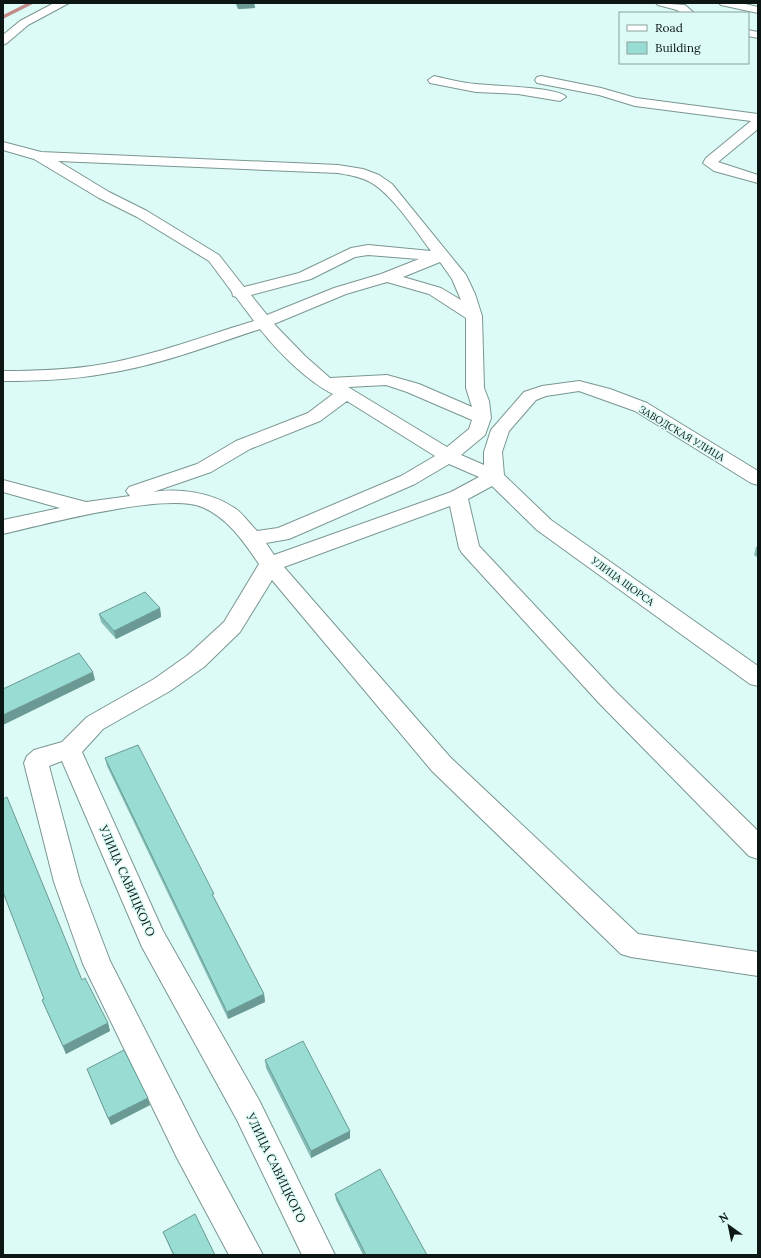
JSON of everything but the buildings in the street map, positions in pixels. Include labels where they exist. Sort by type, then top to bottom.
[{"type":"street","points":[[20,12],[40,3]]},
{"type":"street","points":[[3,41],[24,22],[63,3]]},
{"type":"street","points":[[662,3],[682,7],[687,12]]},
{"type":"street","points":[[725,3],[758,10]]},
{"type":"street","points":[[434,80],[476,88],[518,90],[571,99]]},
{"type":"street","points":[[541,80],[601,92],[634,102]]},
{"type":"street","points":[[593,103],[634,102],[758,118]]},
{"type":"street","points":[[758,122],[710,163],[712,166],[758,179]]},
{"type":"street","points":[[3,146],[39,156],[338,169],[358,172],[374,178],[387,187],[412,216],[460,278],[474,316],[475,388],[480,401],[482,418],[478,431],[448,456],[408,480],[282,534],[252,538]]},
{"type":"street","name":"УЛИЦА ЩОРСА","points":[[39,156],[63,168],[104,195],[142,214],[214,258],[263,323],[299,360],[327,384],[346,393],[448,456],[494,477],[544,525],[758,678]]},
{"type":"street","points":[[240,293],[305,276],[351,254],[368,250],[442,256]]},
{"type":"street","points":[[3,376],[47,376],[104,369],[167,354],[263,323],[340,291],[442,256]]},
{"type":"street","points":[[387,276],[435,291],[474,316]]},
{"type":"street","points":[[327,384],[387,380],[412,388],[482,418]]},
{"type":"street","name":"ЗАВОДСКАЯ УЛИЦА","points":[[494,477],[493,452],[500,430],[530,396],[542,391],[579,386],[604,393],[641,407],[758,479]]},
{"type":"street","points":[[3,486],[85,509],[204,468],[243,444],[314,417],[346,393]]},
{"type":"street","points":[[247,1255],[188,1147],[97,964],[67,882],[36,763],[40,758],[50,753],[69,750],[95,723],[162,685],[196,661],[232,627],[253,595],[270,564],[458,496],[494,477]]},
{"type":"street","points":[[458,496],[469,548],[607,696],[758,848]]},
{"type":"street","points":[[3,527],[85,509],[161,497],[199,499],[227,512],[252,538],[270,564],[441,764],[631,945],[758,964]]},
{"type":"street","name":"УЛИЦА САВИЦКОГО","points":[[69,750],[152,938],[248,1110],[319,1255]]},
{"type":"waterway","points":[[3,17],[31,3]]}]
